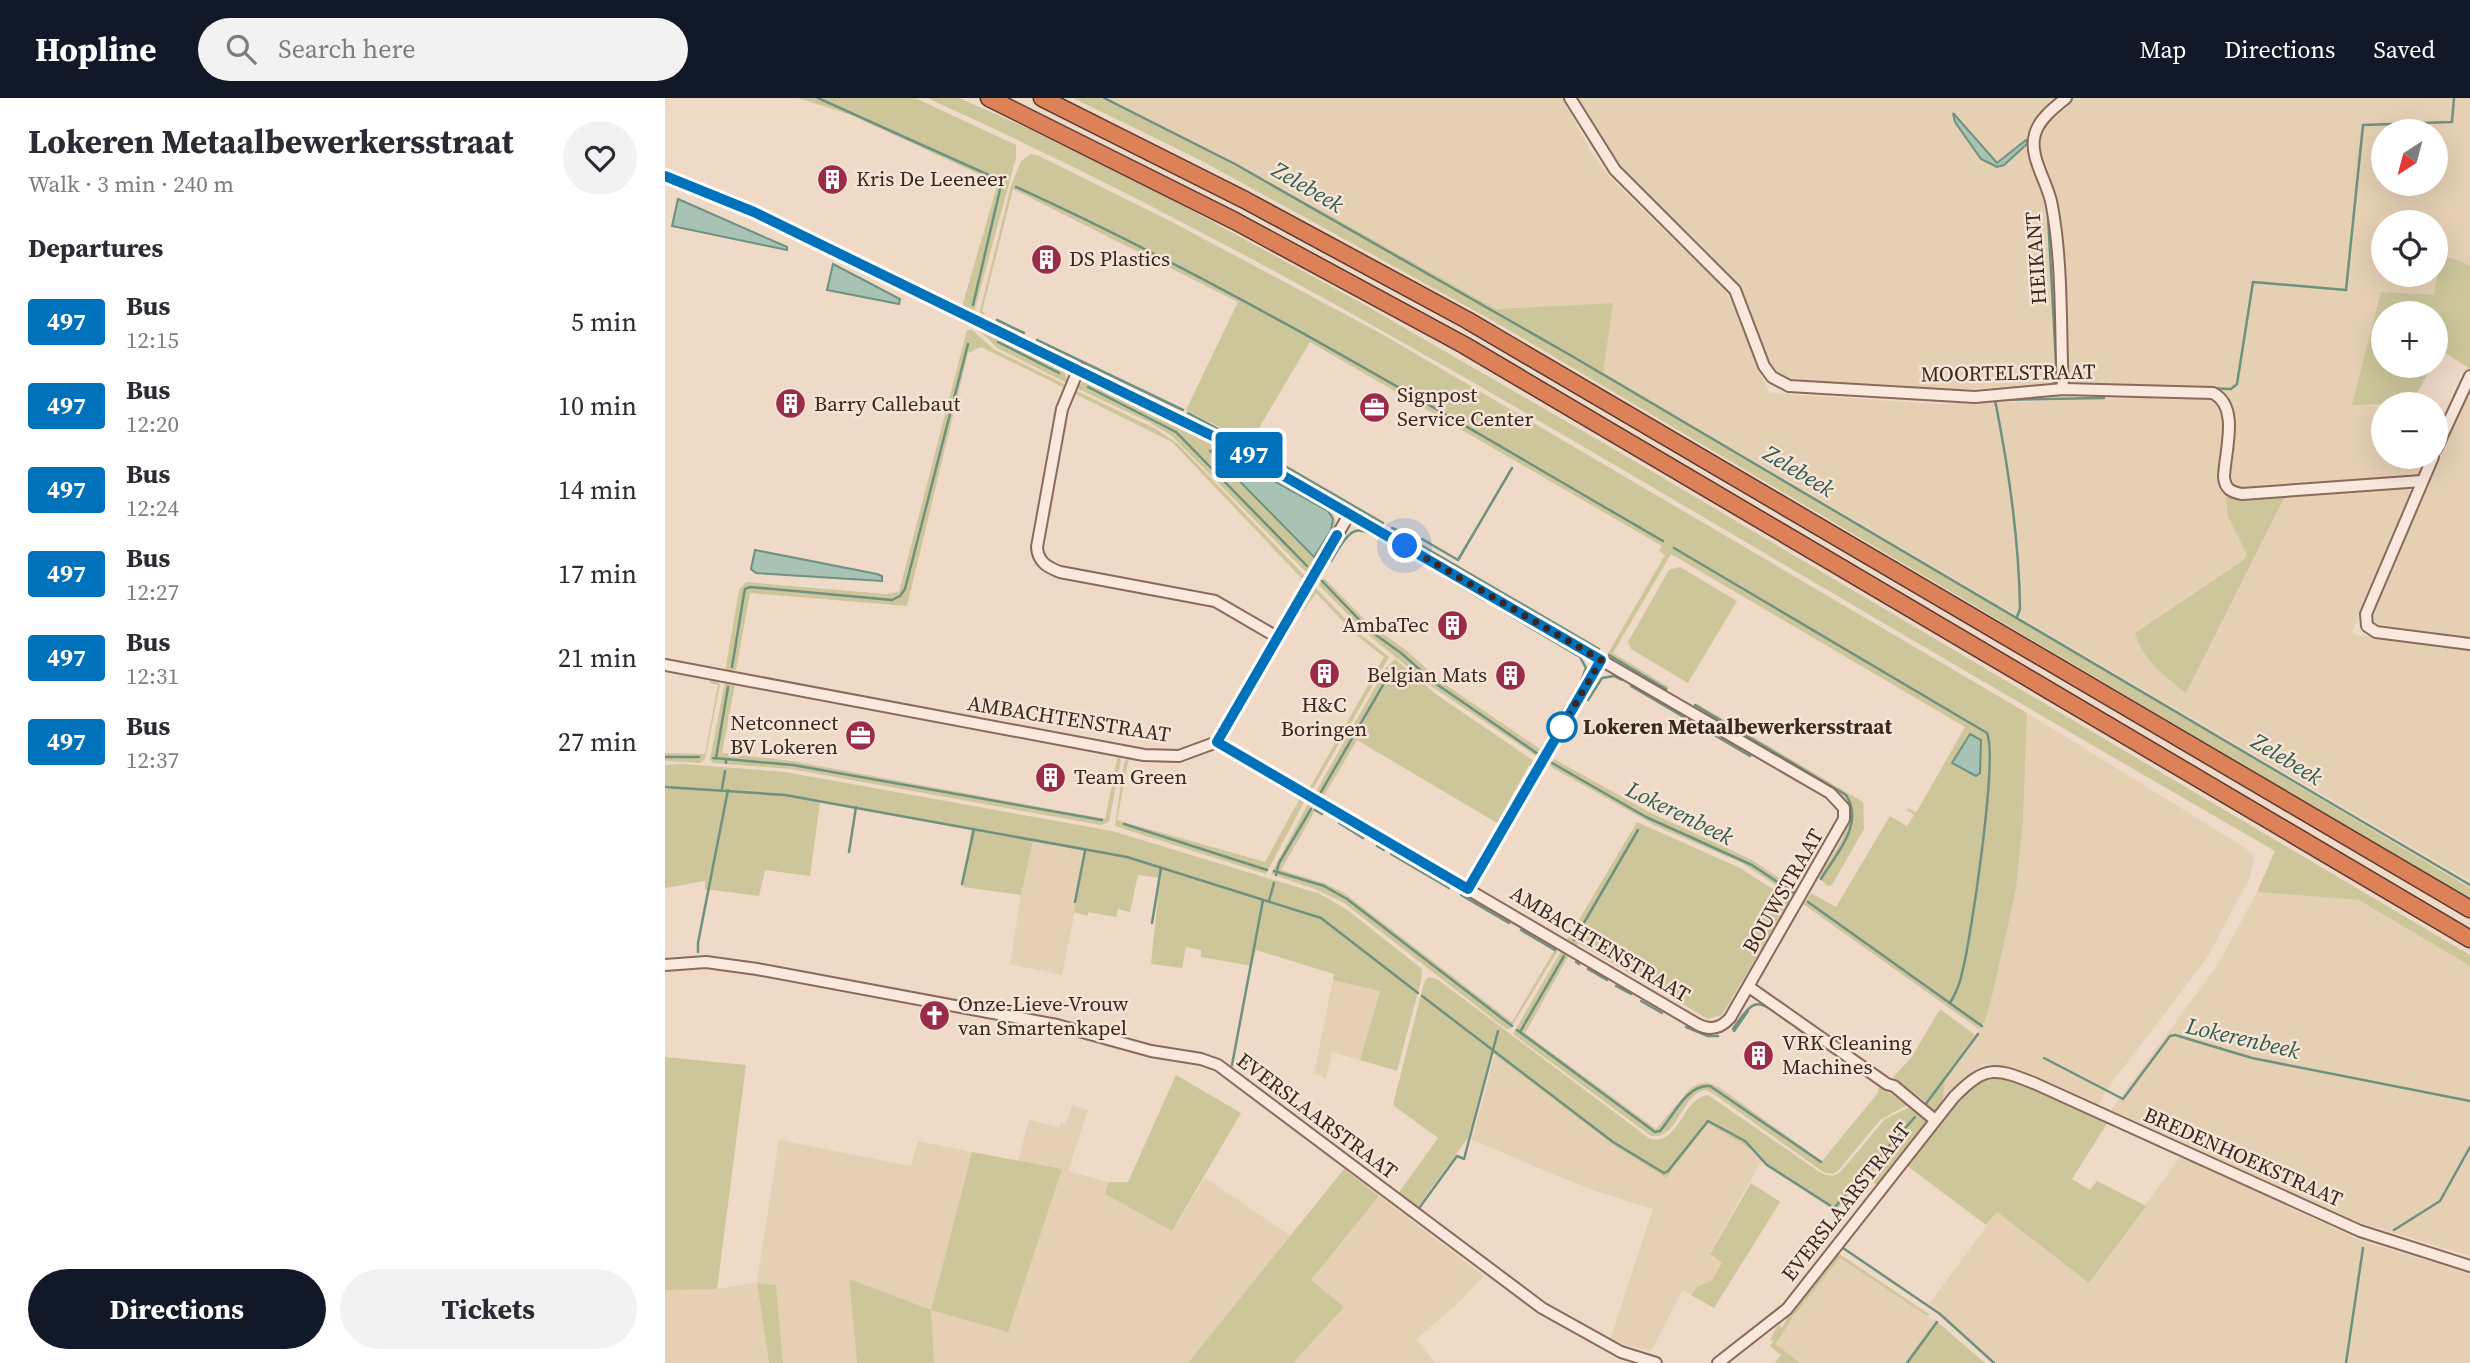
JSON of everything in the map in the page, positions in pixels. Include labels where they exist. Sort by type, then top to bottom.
[{"type":"highway","points":[[989,98],[1223,214],[1464,345],[2470,939]]},
{"type":"highway","points":[[1042,98],[1245,201],[1467,320],[2470,909]]},
{"type":"street","name":"MOORTELSTRAAT","points":[[1570,98],[1615,170],[1735,290],[1764,366],[1772,377],[1781,383],[1850,391],[1975,397],[2063,389],[2213,393],[2222,398],[2229,410],[2225,484],[2236,493],[2422,481]]},
{"type":"street","name":"HEIKANT","points":[[2063,389],[2055,222],[2050,192],[2034,149],[2035,135],[2040,125],[2066,98]]},
{"type":"street","name":"BOUWSTRAAT","points":[[665,176],[754,212],[1079,368],[1227,443],[1830,793],[1844,808],[1842,827],[1749,988]]},
{"type":"street","points":[[1079,368],[1062,409],[1057,434],[1037,547],[1037,555],[1042,562],[1060,572],[1215,601],[1277,636]]},
{"type":"street","points":[[2448,423],[2470,376]]},
{"type":"street","points":[[2428,469],[2366,614],[2367,626],[2376,632],[2470,644]]},
{"type":"street","points":[[1217,742],[1350,513]]},
{"type":"street","points":[[1468,889],[1601,660]]},
{"type":"street","name":"AMBACHTENSTRAAT","points":[[665,665],[1152,756],[1179,756],[1217,742],[1704,1028],[1718,1028],[1725,1024],[1749,988]]},
{"type":"street","name":"EVERSLAARSTRAAT","points":[[665,965],[706,962],[757,969],[1057,1025],[1151,1051],[1201,1059],[1218,1065],[1542,1308],[1621,1352],[1656,1363]]},
{"type":"street","points":[[1749,988],[1887,1084],[1894,1086],[1935,1120]]},
{"type":"street","name":"EVERSLAARSTRAAT","points":[[1718,1363],[1787,1309],[1935,1120],[1967,1084],[1988,1071],[2004,1071]]},
{"type":"street","name":"BREDENHOEKSTRAAT","points":[[2004,1071],[2360,1231],[2470,1266]]},
{"type":"shaded area","points":[[798,98],[915,98],[1016,145],[1016,158],[974,312],[972,309],[965,309],[963,303],[998,183],[851,115]]},
{"type":"shaded area","points":[[927,98],[959,98],[1027,128],[1154,190],[1365,305],[1631,459],[2470,955],[2470,966],[2359,900],[2257,892],[2275,851],[1367,323],[1106,183]]},
{"type":"shaded area","points":[[1073,98],[1100,98],[1163,128],[1333,217],[1496,309],[1613,303],[1603,372],[2470,888],[2470,899],[1497,323],[1202,161]]},
{"type":"shaded area","points":[[1100,98],[1562,98],[1592,154],[1612,180],[1717,282],[1731,300],[1769,393],[1939,404],[2208,396],[2219,401],[2224,414],[2219,479],[2226,497],[2228,517],[2247,555],[2241,562],[2186,693],[2286,494],[2402,486],[2409,488],[2411,498],[2352,632],[2356,635],[2470,647],[2470,881],[1602,372],[1612,303],[1496,309],[1333,217]]},
{"type":"shaded area","points":[[1573,98],[2060,98],[2032,130],[2050,230],[2057,369],[2052,383],[1955,390],[1869,383],[1792,383],[1781,379],[1767,364],[1741,296],[1614,163]]},
{"type":"shaded area","points":[[2073,98],[2470,98],[2470,265],[2448,257],[2448,210],[2371,210],[2371,287],[2436,287],[2435,295],[2381,292],[2379,301],[2371,301],[2371,332],[2353,405],[2371,406],[2371,469],[2423,469],[2420,476],[2239,490],[2229,483],[2232,410],[2225,395],[2218,391],[2070,384],[2067,380],[2061,221],[2041,158],[2039,139],[2050,118]]},
{"type":"shaded area","points":[[1953,113],[1997,163],[2026,140],[2028,143],[2004,165],[1997,167],[1981,159],[1955,122]]},
{"type":"shaded area","points":[[1031,154],[1172,222],[1382,334],[2027,713],[2023,822],[2016,889],[1993,992],[1985,1021],[1979,1029],[1803,904],[1811,893],[1836,907],[1890,816],[1907,826],[1914,815],[1908,808],[1916,813],[1965,727],[1671,554],[1613,653],[1669,687],[1666,692],[1607,655],[1665,555],[1659,551],[1662,546],[1310,342],[1250,443],[1186,410],[1238,302],[1013,189],[982,311],[985,313],[981,317],[980,311],[1011,186],[1021,161]]},
{"type":"shaded area","points":[[678,199],[787,247],[787,250],[672,226]]},
{"type":"shaded area","points":[[2448,257],[2470,265],[2470,369],[2448,355],[2448,301],[2379,301],[2381,292],[2434,295],[2435,287],[2448,287]]},
{"type":"shaded area","points":[[833,264],[900,299],[899,304],[827,290]]},
{"type":"shaded area","points":[[971,322],[1058,364],[1065,372],[1067,383],[997,348]]},
{"type":"shaded area","points":[[967,330],[972,330],[995,350],[1066,385],[1065,388],[981,347],[968,353],[907,606],[750,593],[736,670],[725,672],[739,590],[746,582],[885,594],[899,592]]},
{"type":"shaded area","points":[[2371,331],[2371,378],[2425,378],[2418,392],[2371,392],[2371,405],[2352,405]]},
{"type":"shaded area","points":[[1083,382],[1093,382],[1218,442],[1332,509],[1336,526],[1310,573],[1307,573],[1172,436],[1149,422],[1076,388]]},
{"type":"shaded area","points":[[2470,387],[2470,638],[2377,624],[2372,617],[2432,469],[2448,469],[2448,435]]},
{"type":"shaded area","points":[[1075,390],[1156,429],[1178,444],[1307,578],[1303,580],[1172,442],[1073,393]]},
{"type":"shaded area","points":[[1215,448],[1328,511],[1333,519],[1331,530],[1314,557],[1210,451]]},
{"type":"shaded area","points":[[2286,494],[2186,693],[2162,674],[2149,659],[2135,633],[2241,562],[2247,555],[2228,517],[2226,497]]},
{"type":"shaded area","points":[[755,550],[877,574],[882,576],[882,581],[756,573],[751,569]]},
{"type":"shaded area","points":[[1680,567],[1737,601],[1688,683],[1631,649],[1628,642],[1669,570]]},
{"type":"shaded area","points":[[1324,578],[1369,624],[1406,650],[1440,681],[1540,749],[1536,756],[1431,686],[1366,633],[1319,585]]},
{"type":"shaded area","points":[[1313,585],[1358,632],[1389,657],[1314,787],[1308,791],[1384,657],[1355,634],[1316,593],[1301,614],[1299,610]]},
{"type":"shaded area","points":[[1395,659],[1437,695],[1537,763],[1534,767],[1529,765],[1497,823],[1357,740],[1322,799],[1314,795],[1386,668]]},
{"type":"shaded area","points":[[713,679],[720,685],[705,759],[700,763],[665,761],[665,753],[705,754],[718,685],[709,683]]},
{"type":"shaded area","points":[[725,682],[735,684],[722,753],[792,761],[1105,819],[1118,755],[1121,760],[1109,822],[1101,825],[791,769],[713,763],[710,759]]},
{"type":"shaded area","points":[[1696,703],[1863,802],[1864,829],[1832,885],[1828,886],[1818,877],[1837,849],[1846,828],[1847,808],[1843,798],[1693,708]]},
{"type":"shaded area","points":[[2027,713],[2244,847],[2252,854],[2254,861],[2249,879],[2207,958],[2110,1085],[2098,1105],[2038,1077],[1990,1064],[1983,1064],[1962,1079],[1943,1101],[1945,1076],[1985,1021],[2016,889],[2023,822]]},
{"type":"shaded area","points":[[1970,734],[1981,740],[1980,773],[1976,776],[1952,763]]},
{"type":"shaded area","points":[[1129,757],[1117,820],[1265,862],[1300,798],[1305,800],[1266,874],[1115,826],[1124,763]]},
{"type":"shaded area","points":[[1554,759],[1649,812],[1752,860],[1797,890],[1793,896],[1742,863],[1656,826],[1553,768],[1550,765]]},
{"type":"shaded area","points":[[665,765],[785,772],[1112,831],[1320,894],[1346,909],[1422,969],[1397,1071],[1360,1060],[1380,991],[1333,980],[1334,974],[1256,950],[1252,966],[1201,957],[1201,950],[1186,947],[1182,968],[1151,964],[1160,878],[1138,875],[1130,912],[1118,909],[1116,917],[1088,912],[1088,916],[1074,912],[1086,851],[1033,841],[1021,895],[963,887],[971,830],[820,802],[810,876],[765,870],[759,896],[705,889],[705,881],[665,888]]},
{"type":"shaded area","points":[[1309,802],[1317,807],[1281,870],[1324,883],[1344,893],[1512,1022],[1554,951],[1559,949],[1510,1029],[1506,1029],[1344,903],[1315,889],[1271,874]]},
{"type":"shaded area","points":[[1637,822],[1740,868],[1793,902],[1791,905],[1789,902],[1722,1015],[1708,1019],[1578,943],[1576,948],[1566,942]]},
{"type":"shaded area","points":[[1033,841],[1087,851],[1062,975],[1010,964]]},
{"type":"shaded area","points":[[2257,892],[2359,900],[2470,966],[2470,1256],[2358,1222],[2111,1110],[2217,966]]},
{"type":"shaded area","points":[[1561,951],[1569,955],[1525,1033],[1656,1129],[1690,1089],[1703,1083],[1710,1084],[1723,1090],[1822,1161],[1878,1093],[1879,1086],[1907,1105],[1880,1120],[1838,1171],[1832,1174],[1823,1172],[1706,1090],[1691,1099],[1667,1131],[1660,1136],[1651,1136],[1513,1034]]},
{"type":"shaded area","points":[[1428,977],[1437,979],[1650,1139],[1668,1136],[1692,1104],[1708,1095],[1818,1171],[1828,1175],[1837,1174],[1843,1169],[1885,1119],[1910,1107],[1916,1111],[1925,1101],[1893,1077],[1911,1058],[1940,1009],[1975,1035],[1945,1076],[1943,1101],[1877,1185],[1865,1176],[1836,1211],[1765,1165],[1754,1151],[1708,1123],[1666,1178],[1612,1144],[1491,1052],[1468,1138],[1416,1209],[1397,1195],[1438,1138],[1393,1105],[1424,983]]},
{"type":"shaded area","points":[[1333,980],[1380,991],[1360,1060],[1332,1052],[1326,1079],[1314,1073]]},
{"type":"shaded area","points":[[1495,1055],[1612,1144],[1666,1178],[1708,1122],[1754,1151],[1762,1160],[1710,1253],[1723,1262],[1712,1280],[1698,1287],[1691,1295],[1683,1290],[1651,1351],[1610,1340],[1653,1209],[1592,1190],[1472,1140]]},
{"type":"shaded area","points":[[665,1057],[746,1065],[717,1289],[665,1290]]},
{"type":"shaded area","points":[[1176,1075],[1241,1113],[1172,1231],[1105,1194],[1109,1182],[1128,1182]]},
{"type":"shaded area","points":[[1988,1076],[2033,1087],[2108,1122],[2072,1179],[2090,1190],[2097,1181],[2146,1206],[2089,1283],[1997,1212],[1986,1225],[1906,1165],[1953,1104],[1975,1083]]},
{"type":"shaded area","points":[[1072,1105],[1088,1110],[1068,1171],[1109,1182],[1105,1194],[1172,1231],[1205,1178],[1291,1236],[1188,1363],[934,1363],[930,1310],[849,1280],[857,1363],[783,1363],[776,1285],[757,1283],[769,1363],[665,1363],[665,1290],[717,1289],[757,1282],[779,1140],[911,1166],[918,1141],[972,1152],[931,1310],[1061,1169],[1018,1161],[1029,1120],[1059,1127],[1061,1122],[1066,1124]]},
{"type":"shaded area","points":[[972,1152],[1062,1169],[1008,1332],[931,1310]]},
{"type":"shaded area","points":[[2180,1157],[2362,1241],[2470,1274],[2470,1363],[1996,1363],[1929,1304],[1997,1212],[2089,1283]]},
{"type":"shaded area","points":[[1344,1169],[1379,1196],[1311,1280],[1344,1307],[1293,1363],[1188,1363]]},
{"type":"shaded area","points":[[1751,1183],[1780,1202],[1714,1308],[1691,1295],[1697,1287],[1712,1280],[1722,1263],[1710,1254]]},
{"type":"shaded area","points":[[1379,1196],[1484,1276],[1455,1306],[1416,1339],[1435,1363],[1293,1363],[1344,1307],[1311,1280]]},
{"type":"shaded area","points":[[1838,1253],[1930,1315],[1927,1316],[1840,1258],[1792,1318],[1776,1344],[1800,1363],[1775,1363],[1781,1355],[1770,1346],[1774,1341],[1770,1340],[1778,1325],[1782,1328],[1790,1312]]},
{"type":"shaded area","points":[[1840,1258],[1935,1322],[1905,1363],[1800,1363],[1776,1344],[1792,1318]]},
{"type":"shaded area","points":[[849,1279],[931,1310],[934,1363],[857,1363]]},
{"type":"shaded area","points":[[757,1283],[776,1285],[783,1363],[769,1363]]},
{"type":"shaded area","points":[[1934,1319],[1985,1363],[1905,1363],[1935,1322]]},
{"type":"waterway","name":"Lokerenbeek","points":[[818,98],[1002,181],[973,305]]},
{"type":"waterway","name":"Zelebeek","points":[[1104,98],[1235,164],[1570,355],[2470,885]]},
{"type":"waterway","points":[[2150,386],[2231,389],[2237,384],[2253,282],[2346,290],[2363,125],[2452,122],[2454,98]]},
{"type":"waterway","points":[[1016,187],[1099,226],[1263,311],[1663,541]]},
{"type":"waterway","points":[[2048,216],[2057,380],[2052,385]]},
{"type":"waterway","points":[[997,320],[1024,333]]},
{"type":"waterway","points":[[1037,340],[1183,410]]},
{"type":"waterway","name":"Lokerenbeek","points":[[998,342],[1059,373]]},
{"type":"waterway","points":[[732,667],[745,589],[750,587],[892,600],[900,596],[905,589],[968,344]]},
{"type":"waterway","name":"Lokerenbeek","points":[[1088,387],[1176,432],[1307,566]]},
{"type":"waterway","points":[[2017,617],[2020,609],[2015,530],[1995,400],[2104,398],[2104,393]]},
{"type":"waterway","points":[[1188,413],[1254,448]]},
{"type":"waterway","points":[[1266,455],[1383,523]]},
{"type":"waterway","points":[[1422,539],[1458,560],[1512,468]]},
{"type":"waterway","points":[[1392,528],[1399,531]]},
{"type":"waterway","points":[[1331,561],[1346,538],[1357,530],[1395,548]]},
{"type":"waterway","points":[[1412,540],[1599,649]]},
{"type":"waterway","points":[[1674,548],[1987,733],[1989,776],[1977,889],[1961,977],[1950,1003]]},
{"type":"waterway","points":[[1432,570],[1440,574]]},
{"type":"waterway","points":[[1448,579],[1485,601]]},
{"type":"waterway","name":"Lokerenbeek","points":[[1322,581],[1369,630],[1401,653],[1435,683],[1538,754]]},
{"type":"waterway","points":[[1501,610],[1580,657],[1586,668],[1581,681]]},
{"type":"waterway","points":[[1609,655],[1666,689]]},
{"type":"waterway","points":[[1321,792],[1394,666]]},
{"type":"waterway","points":[[1588,700],[1602,678],[1614,676],[1622,680]]},
{"type":"waterway","points":[[1631,686],[1750,756]]},
{"type":"waterway","points":[[716,758],[728,687]]},
{"type":"waterway","points":[[1570,700],[1578,687]]},
{"type":"waterway","points":[[1559,718],[1567,705]]},
{"type":"waterway","points":[[1695,705],[1846,795],[1851,806],[1850,828],[1841,849],[1821,879]]},
{"type":"waterway","points":[[1549,736],[1556,724]]},
{"type":"waterway","points":[[665,757],[699,757]]},
{"type":"waterway","points":[[713,758],[726,759]]},
{"type":"waterway","points":[[726,763],[726,759],[793,765],[1102,820]]},
{"type":"waterway","name":"Lokerenbeek","points":[[1552,763],[1646,817],[1752,865],[1794,893]]},
{"type":"waterway","points":[[722,789],[725,771]]},
{"type":"waterway","points":[[665,787],[785,795],[1127,857],[1321,918],[1418,993]]},
{"type":"waterway","points":[[698,952],[728,790]]},
{"type":"waterway","points":[[849,852],[856,807]]},
{"type":"waterway","points":[[1276,875],[1279,863],[1311,809]]},
{"type":"waterway","points":[[1315,810],[1322,814]]},
{"type":"waterway","points":[[1339,823],[1363,838]]},
{"type":"waterway","points":[[1124,824],[1267,870]]},
{"type":"waterway","points":[[962,884],[974,829]]},
{"type":"waterway","points":[[1574,940],[1638,830]]},
{"type":"waterway","points":[[1377,846],[1384,850]]},
{"type":"waterway","points":[[1075,902],[1085,851]]},
{"type":"waterway","points":[[1391,854],[1449,888]]},
{"type":"waterway","points":[[1152,923],[1161,868]]},
{"type":"waterway","points":[[1274,871],[1324,886],[1347,899],[1512,1026]]},
{"type":"waterway","points":[[1269,901],[1274,883]]},
{"type":"waterway","points":[[1461,895],[1509,923]]},
{"type":"waterway","points":[[1232,1065],[1263,900]]},
{"type":"waterway","name":"Lokerenbeek","points":[[1808,902],[1982,1026]]},
{"type":"waterway","points":[[1521,930],[1555,950]]},
{"type":"waterway","points":[[1520,1032],[1564,956]]},
{"type":"waterway","points":[[1588,969],[1607,980]]},
{"type":"waterway","points":[[1616,986],[1631,994]]},
{"type":"waterway","points":[[1422,996],[1613,1142],[1664,1173],[1708,1121],[1745,1141],[1767,1165],[1834,1208],[1915,1117]]},
{"type":"waterway","points":[[1641,1001],[1662,1013]]},
{"type":"waterway","points":[[1733,1029],[1747,1010],[1758,1004],[1771,1009],[1790,1023]]},
{"type":"waterway","points":[[1734,1031],[1748,1011]]},
{"type":"waterway","points":[[1686,1027],[1708,1036],[1718,1036]]},
{"type":"waterway","points":[[1797,1028],[1820,1045]]},
{"type":"waterway","points":[[1517,1030],[1655,1132],[1660,1131],[1688,1095],[1694,1090],[1710,1086],[1821,1162]]},
{"type":"waterway","points":[[1417,1211],[1457,1156],[1464,1159],[1498,1031]]},
{"type":"waterway","points":[[1925,1105],[1978,1034]]},
{"type":"waterway","name":"Lokerenbeek","points":[[2044,1058],[2123,1099],[2170,1036],[2175,1035],[2252,1058],[2470,1101]]},
{"type":"waterway","points":[[2394,1230],[2440,1201],[2470,1147]]},
{"type":"waterway","name":"Lokerenbeek","points":[[1843,1248],[1940,1314],[1994,1363]]},
{"type":"waterway","points":[[2346,1363],[2363,1248]]},
{"type":"waterway","points":[[1907,1363],[1937,1322]]},
{"type":"bus line","name":"497","points":[[665,176],[754,212],[1079,368],[1227,443],[1601,660],[1468,889],[1217,742],[1337,535]]},
{"type":"place","name":"Kris De Leeneer","points":[[833,179]]},
{"type":"place","name":"DS Plastics","points":[[1046,259]]},
{"type":"place","name":"Barry Callebaut","points":[[791,404]]},
{"type":"place","name":"Signpost Service Center","points":[[1374,407]]},
{"type":"place","name":"AmbaTec","points":[[1452,625]]},
{"type":"place","name":"H&C Boringen","points":[[1324,673]]},
{"type":"place","name":"Belgian Mats","points":[[1510,675]]},
{"type":"place","name":"Lokeren Metaalbewerkersstraat","points":[[1562,727]]},
{"type":"place","name":"Netconnect BV Lokeren","points":[[861,735]]},
{"type":"place","name":"Team Green","points":[[1051,777]]},
{"type":"place","name":"Onze-Lieve-Vrouw van Smartenkapel","points":[[935,1016]]},
{"type":"place","name":"VRK Cleaning Machines","points":[[1759,1055]]},
{"type":"route","points":[[1405,546],[1601,660],[1562,727]]}]
